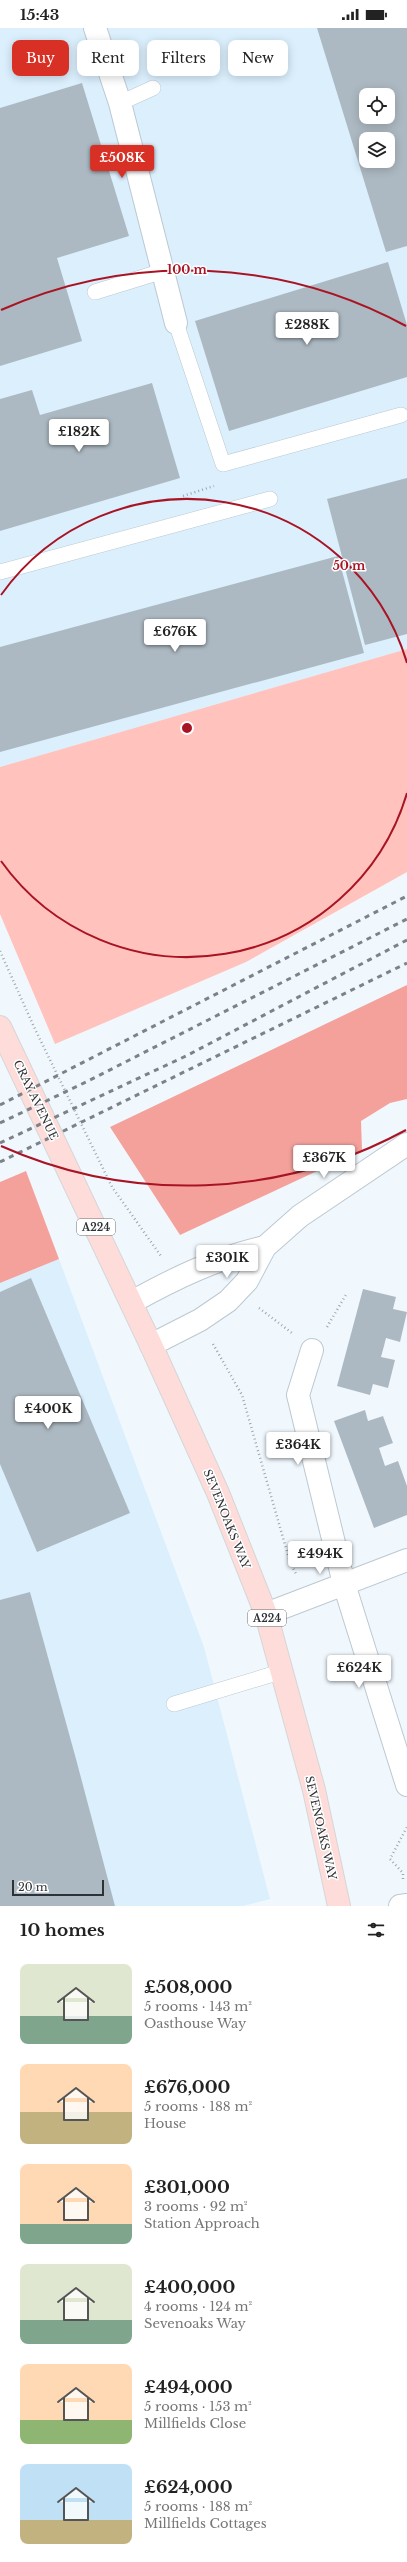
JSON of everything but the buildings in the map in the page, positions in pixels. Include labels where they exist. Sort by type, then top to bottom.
[{"type":"main road","name":"CRAY AVENUE","points":[[0,1027],[61,1151]]},
{"type":"main road","name":"SEVENOAKS WAY","points":[[61,1151],[132,1302],[218,1493],[266,1614],[280,1672],[314,1790],[339,1906]]},
{"type":"street","points":[[95,28],[120,103],[176,323]]},
{"type":"street","points":[[151,1345],[200,1320],[238,1292],[257,1265],[265,1247],[300,1216],[407,1144]]},
{"type":"street","points":[[132,1302],[176,1278],[225,1257],[265,1247]]},
{"type":"street","points":[[312,1350],[298,1395],[344,1584],[407,1785]]},
{"type":"street","points":[[266,1614],[407,1560]]},
{"type":"street","points":[[400,1906],[407,1905]]},
{"type":"lane","points":[[120,103],[153,88]]},
{"type":"lane","points":[[95,292],[162,271]]},
{"type":"lane","points":[[176,323],[223,464],[400,415]]},
{"type":"lane","points":[[0,572],[270,499]]},
{"type":"lane","points":[[174,1704],[280,1672]]},
{"type":"path","points":[[182,496],[193,493]]},
{"type":"path","points":[[0,951],[34,1027],[112,1187],[164,1260]]},
{"type":"path","points":[[238,1292],[312,1350],[348,1294]]},
{"type":"path","points":[[212,1342],[242,1395],[290,1562],[307,1598]]},
{"type":"path","points":[[403,1873],[390,1859],[407,1826]]},
{"type":"shaded area","points":[[0,28],[407,28],[407,649],[0,767]]},
{"type":"shaded area","points":[[407,649],[407,872],[246,962],[55,1044],[0,914],[0,767]]},
{"type":"shaded area","points":[[407,985],[407,1099],[390,1103],[361,1121],[362,1150],[180,1235],[110,1127]]},
{"type":"shaded area","points":[[26,1171],[59,1259],[0,1283],[0,1182]]},
{"type":"shaded area","points":[[59,1259],[204,1647],[270,1899],[243,1906],[0,1906],[0,1283]]},
{"type":"railway","points":[[0,1105],[407,896]]},
{"type":"railway","points":[[0,1123],[86,1082],[407,919]]},
{"type":"railway","points":[[0,1143],[186,1056],[407,940]]},
{"type":"railway","points":[[0,1162],[407,963]]}]
